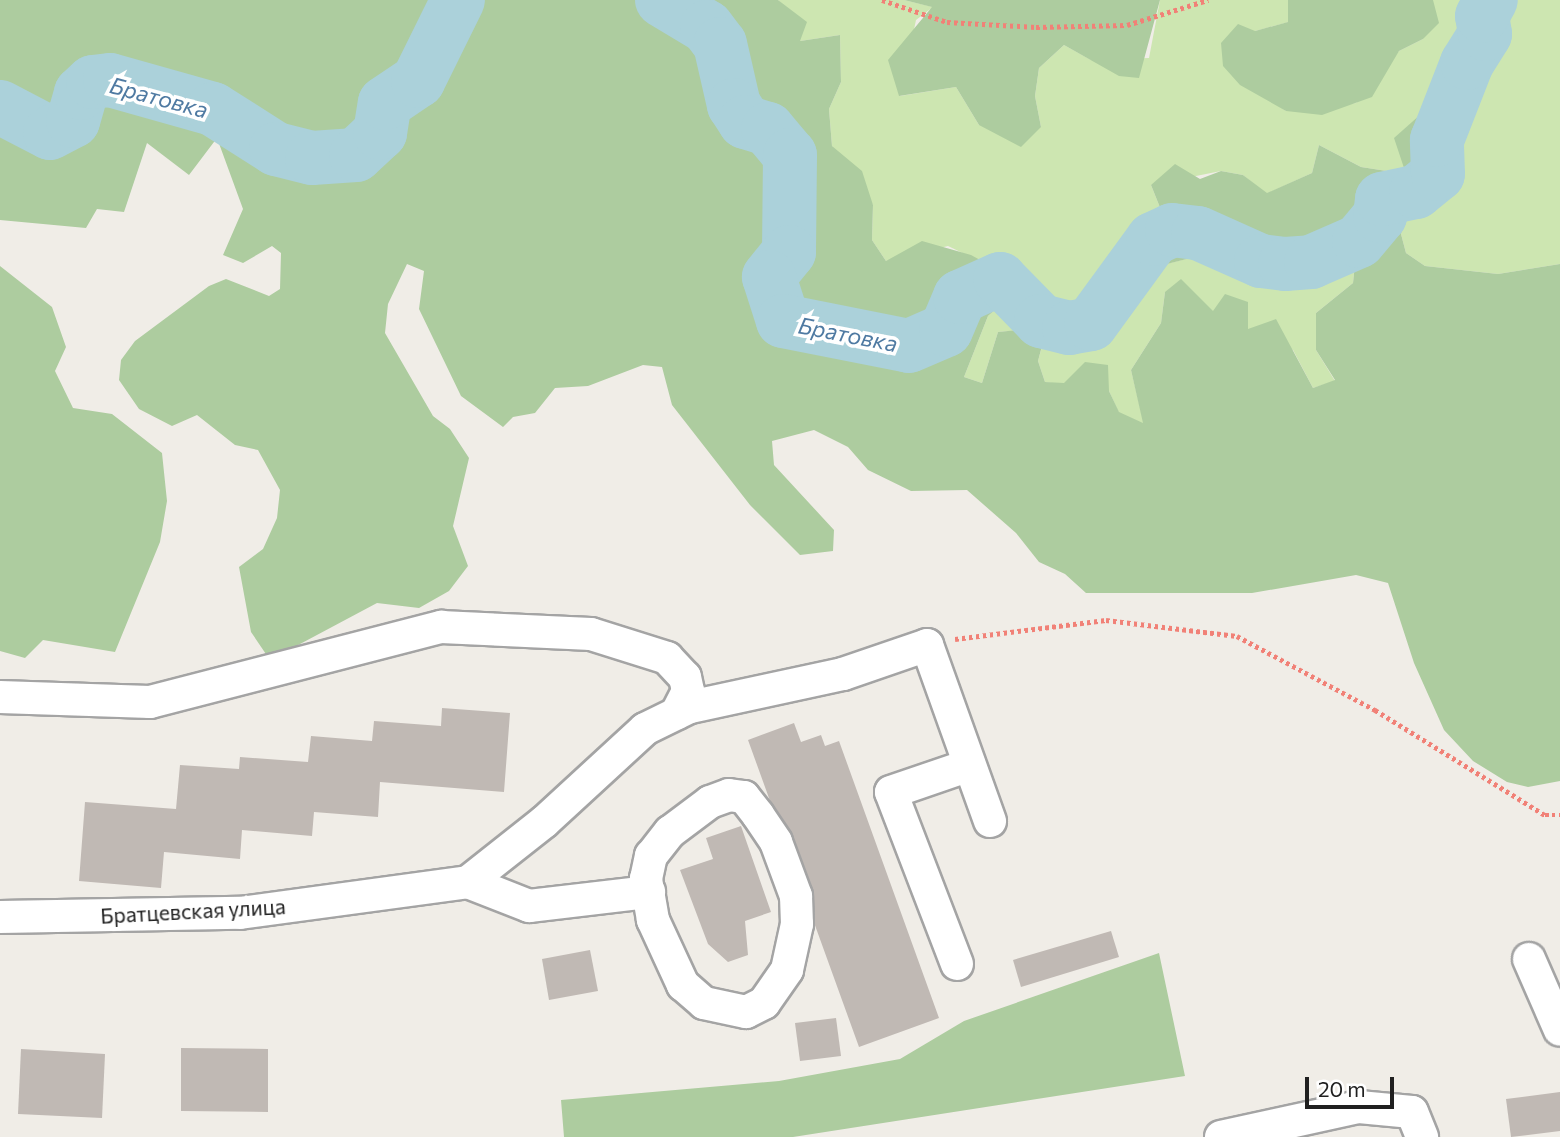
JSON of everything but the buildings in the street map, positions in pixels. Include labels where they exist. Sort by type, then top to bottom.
[{"type":"street","points":[[0,697],[150,702],[441,627],[591,634],[667,658],[685,677],[688,691],[677,713]]},
{"type":"street","points":[[649,892],[529,906],[468,881],[544,822],[645,729],[677,713],[843,674],[927,645],[990,821]]},
{"type":"street","points":[[957,964],[891,792],[970,765]]},
{"type":"street","points":[[744,797],[776,842],[796,896],[797,924],[787,970],[764,1003],[746,1012],[727,1011],[704,1003],[684,985],[653,920],[649,892],[652,856],[670,832],[710,802],[744,797]]},
{"type":"street","name":"Братцевская улица","points":[[0,917],[240,913],[468,881]]},
{"type":"street","points":[[1529,959],[1560,1030]]},
{"type":"street","points":[[1221,1137],[1359,1107],[1412,1112],[1422,1137]]},
{"type":"path","points":[[882,0],[947,22],[1036,27],[1127,25],[1208,0]]},
{"type":"path","points":[[927,645],[1003,630],[1106,620],[1237,636],[1375,710],[1545,814],[1560,815]]},
{"type":"green space","points":[[0,0],[778,0],[807,22],[800,41],[840,35],[841,82],[829,109],[832,146],[862,171],[873,205],[872,240],[886,261],[922,241],[971,255],[1002,272],[1006,300],[988,316],[964,377],[982,383],[998,332],[1047,327],[1038,361],[1045,382],[1064,383],[1085,362],[1108,365],[1109,391],[1119,412],[1143,423],[1131,370],[1161,323],[1165,292],[1181,279],[1213,311],[1225,294],[1248,302],[1248,329],[1276,319],[1313,388],[1335,380],[1316,350],[1316,313],[1353,283],[1356,254],[1329,268],[1298,250],[1261,262],[1226,249],[1163,265],[1148,247],[1163,215],[1151,185],[1175,164],[1200,179],[1221,171],[1243,175],[1267,193],[1312,173],[1319,145],[1361,167],[1406,174],[1394,138],[1421,114],[1426,133],[1424,174],[1401,234],[1406,253],[1425,266],[1498,274],[1560,264],[1560,781],[1528,787],[1507,782],[1473,761],[1444,730],[1414,663],[1388,583],[1356,575],[1252,593],[1086,593],[1065,574],[1039,562],[1016,533],[967,490],[911,491],[868,470],[848,447],[814,430],[772,441],[774,465],[834,530],[833,551],[800,555],[750,505],[672,405],[662,367],[643,365],[588,386],[555,388],[535,413],[513,417],[503,427],[461,396],[419,309],[424,271],[407,264],[388,304],[385,333],[433,416],[450,429],[469,458],[453,526],[468,566],[449,591],[419,608],[377,603],[270,660],[251,632],[239,567],[263,549],[277,518],[280,490],[258,450],[235,445],[197,415],[172,426],[139,409],[119,380],[121,360],[135,341],[209,286],[226,279],[269,296],[280,289],[281,253],[272,246],[243,263],[223,255],[243,209],[217,138],[189,175],[147,143],[124,212],[97,209],[86,228],[0,220]]},
{"type":"green space","points":[[778,0],[904,0],[933,7],[916,20],[900,96],[956,87],[979,125],[1041,127],[1035,96],[1039,68],[1064,45],[1091,60],[1149,58],[1160,0],[1288,0],[1289,22],[1255,31],[1268,98],[1286,111],[1356,103],[1399,51],[1423,39],[1433,0],[1560,0],[1560,264],[1498,274],[1425,266],[1406,253],[1401,234],[1424,174],[1426,133],[1406,174],[1361,167],[1319,145],[1312,173],[1266,194],[1243,175],[1221,171],[1151,185],[1163,215],[1148,247],[1162,265],[1226,249],[1261,261],[1298,250],[1329,268],[1356,253],[1353,283],[1316,313],[1316,350],[1335,381],[1313,388],[1293,350],[1165,292],[1161,323],[1131,370],[1144,424],[1119,413],[1109,391],[1045,382],[1038,361],[1047,328],[998,332],[982,383],[964,377],[988,316],[1006,300],[1002,272],[948,246],[886,261],[872,240],[873,205],[832,146],[829,109],[841,82],[840,35],[800,41],[796,18]]},
{"type":"green space","points":[[904,0],[1160,0],[1139,78],[1119,76],[1064,45],[1039,68],[1035,96],[1041,127],[1021,147],[979,125],[956,87],[899,96],[888,60],[932,7]]},
{"type":"green space","points":[[1288,0],[1433,0],[1439,23],[1423,39],[1399,51],[1372,97],[1322,115],[1286,111],[1240,85],[1223,66],[1221,43],[1238,24],[1255,31],[1288,22]]},
{"type":"green space","points":[[0,266],[52,307],[66,347],[55,371],[73,408],[112,414],[162,453],[167,501],[160,542],[115,652],[43,640],[25,658],[0,651]]},
{"type":"green space","points":[[1159,953],[1185,1076],[793,1137],[564,1137],[561,1100],[779,1081],[900,1059],[964,1021]]},
{"type":"waterway","name":"Братовка","points":[[0,107],[50,133],[73,121],[81,93],[93,82],[110,80],[213,109],[276,149],[312,158],[356,155],[380,133],[385,103],[418,81],[458,0]]},
{"type":"waterway","name":"Братовка","points":[[662,0],[707,27],[720,44],[734,105],[745,122],[768,129],[790,155],[789,252],[769,277],[783,321],[909,346],[946,330],[960,297],[1000,279],[1041,321],[1069,328],[1091,324],[1153,239],[1172,230],[1198,233],[1261,261],[1285,264],[1311,262],[1359,241],[1380,216],[1382,199],[1416,192],[1438,174],[1437,140],[1467,63],[1485,34],[1482,16],[1491,0]]}]
